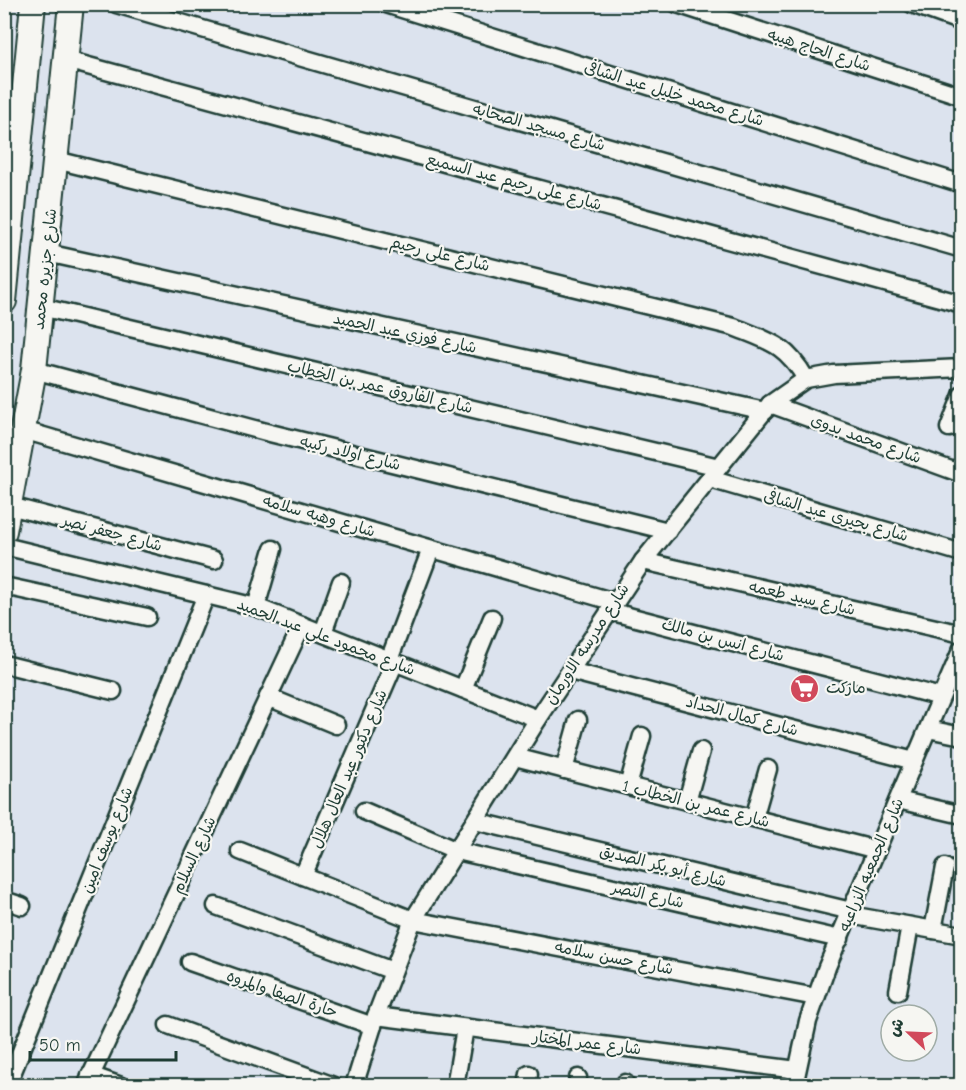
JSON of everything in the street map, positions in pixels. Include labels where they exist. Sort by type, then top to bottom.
[{"type":"main road","points":[[4,301],[33,10],[70,11]]},
{"type":"main road","name":"شارع جزيره محمد","points":[[4,531],[34,370],[70,11]]},
{"type":"street","name":"شارع مسجد الصحابه","points":[[116,4],[962,249]]},
{"type":"street","name":"شارع محمد خليل عبد الشافى","points":[[386,4],[962,184]]},
{"type":"street","name":"شارع الحاج هيبه","points":[[677,4],[962,96]]},
{"type":"street","points":[[912,4],[962,22]]},
{"type":"street","name":"شارع على رحيم عبد السميع","points":[[66,60],[962,304]]},
{"type":"street","name":"شارع على رحيم","points":[[56,160],[734,327],[782,348],[796,362],[806,379]]},
{"type":"street","name":"شارع فوزي عبد الحميد","points":[[47,253],[767,408]]},
{"type":"street","name":"شارع الفاروق عمر بن الخطاب","points":[[41,307],[714,473]]},
{"type":"street","name":"شارع مدرسه الاورمان","points":[[354,1086],[374,1021],[413,920],[538,719],[643,561],[767,408],[806,379],[834,374],[962,368]]},
{"type":"street","name":"شارع اولاد ركيبه","points":[[34,370],[266,432],[668,531]]},
{"type":"street","points":[[949,428],[962,395]]},
{"type":"street","name":"شارع محمد بدوى","points":[[767,408],[962,474]]},
{"type":"street","name":"شارع وهبه سلامه","points":[[23,430],[431,549],[612,606]]},
{"type":"street","name":"شارع بحيرى عبد الشافى","points":[[714,473],[962,554]]},
{"type":"street","name":"شارع جعفر نصر","points":[[10,506],[214,560]]},
{"type":"street","name":"شارع محمود علي عبد الحميد","points":[[4,546],[256,607],[538,719]]},
{"type":"street","points":[[256,607],[273,549]]},
{"type":"street","name":"شارع دكتور عبد العال هلال","points":[[303,876],[392,661],[431,549]]},
{"type":"street","name":"شارع سيد طعمه","points":[[643,561],[962,634]]},
{"type":"street","points":[[322,633],[341,582]]},
{"type":"street","points":[[4,586],[147,617]]},
{"type":"street","name":"شارع يوسف امين","points":[[7,1086],[206,595]]},
{"type":"street","name":"شارع انس بن مالك","points":[[612,606],[941,697]]},
{"type":"street","points":[[463,689],[492,618]]},
{"type":"street","name":"شارع السلام","points":[[88,1080],[302,625]]},
{"type":"street","name":"شارع الجمعيه الزراعيه","points":[[796,1078],[816,997],[961,651]]},
{"type":"street","points":[[4,664],[113,692]]},
{"type":"street","name":"شارع كمال الحداد","points":[[570,671],[915,760]]},
{"type":"street","points":[[268,697],[336,725]]},
{"type":"street","points":[[564,770],[578,720]]},
{"type":"street","points":[[928,729],[962,736]]},
{"type":"street","points":[[628,786],[642,736]]},
{"type":"street","points":[[687,801],[701,752]]},
{"type":"street","name":"شارع عمر بن الخطاب 1","points":[[515,757],[877,850]]},
{"type":"street","points":[[754,818],[768,769]]},
{"type":"street","points":[[898,800],[962,815]]},
{"type":"street","name":"شارع النصر","points":[[364,811],[457,850],[840,939]]},
{"type":"street","name":"شارع أبو بكر الصديق","points":[[475,821],[850,913],[962,935]]},
{"type":"street","name":"شارع حسن سلامه","points":[[240,851],[413,920],[816,997]]},
{"type":"street","points":[[933,930],[945,867]]},
{"type":"street","points":[[4,900],[22,906]]},
{"type":"street","points":[[216,906],[393,971]]},
{"type":"street","points":[[898,992],[910,926]]},
{"type":"street","name":"حارة الصفا والمروه","points":[[190,962],[374,1021]]},
{"type":"street","name":"شارع عمر المختار","points":[[374,1021],[465,1028],[796,1078]]},
{"type":"street","points":[[168,1024],[334,1086]]},
{"type":"street","points":[[455,1086],[465,1028]]},
{"type":"street","points":[[88,1080],[121,1086]]},
{"type":"place","name":"ماركت","points":[[805,688]]}]
